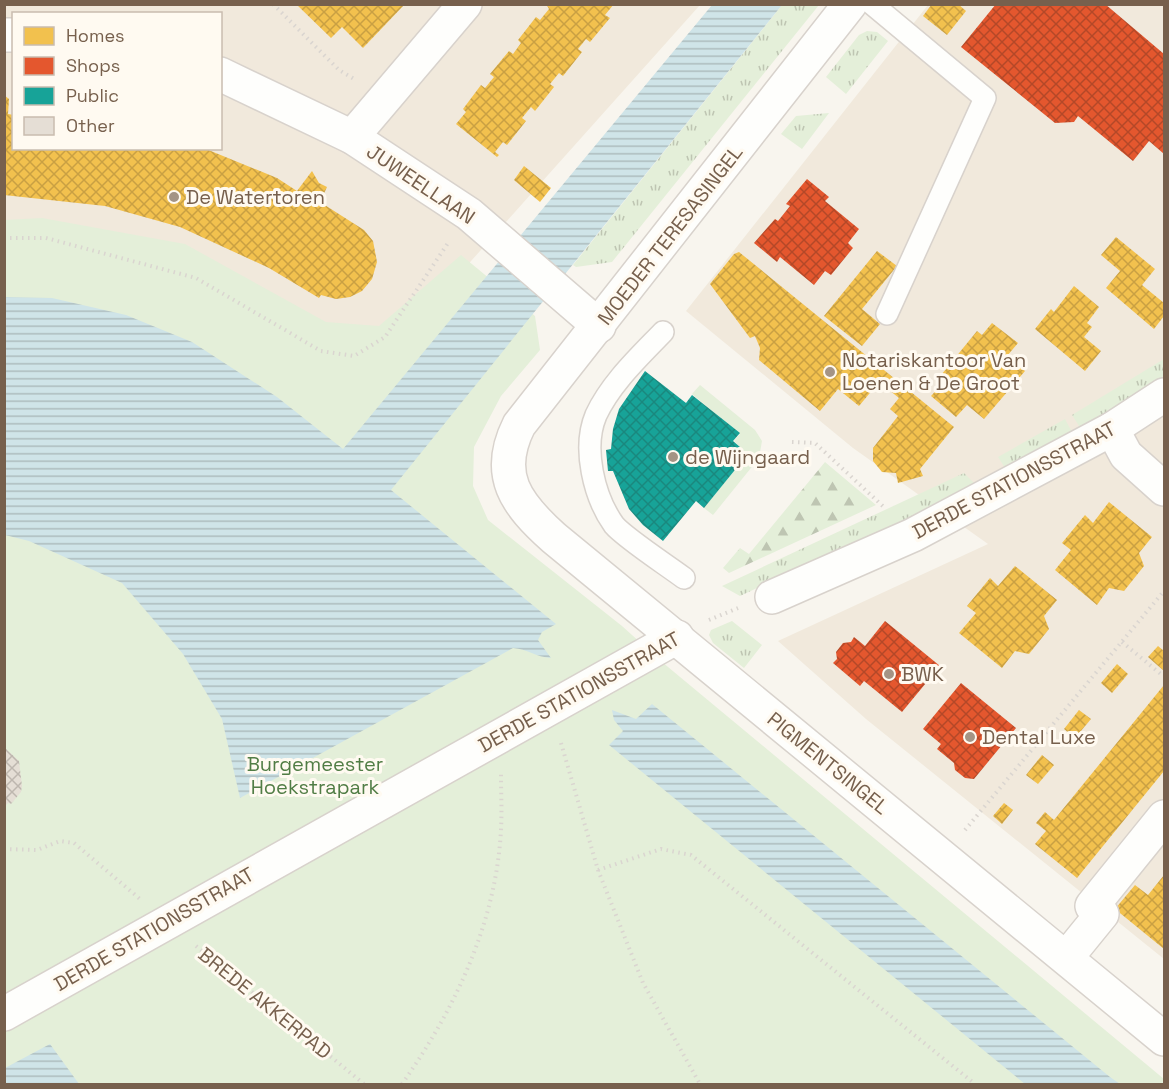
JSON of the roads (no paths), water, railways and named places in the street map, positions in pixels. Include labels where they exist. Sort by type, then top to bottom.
[{"type":"street","points":[[352,137],[465,4]]},
{"type":"street","name":"MOEDER TERESASINGEL","points":[[509,473],[507,458],[519,424],[599,326],[850,4]]},
{"type":"street","name":"JUWEELLAAN","points":[[222,75],[352,137],[469,214],[599,326]]},
{"type":"street","name":"DERDE STATIONSSTRAAT","points":[[772,597],[913,535],[1112,429],[1164,395]]},
{"type":"street","points":[[1112,429],[1126,455],[1164,489]]},
{"type":"street","name":"PIGMENTSINGEL","points":[[509,473],[528,514],[677,637],[703,662],[1067,957],[1164,1039]]},
{"type":"street","name":"DERDE STATIONSSTRAAT","points":[[4,1014],[166,921],[677,637]]},
{"type":"street","points":[[1067,957],[1102,914],[1092,906],[1164,817]]},
{"type":"lane","points":[[872,4],[985,98],[887,314]]},
{"type":"lane","points":[[663,332],[621,375],[596,416],[590,455],[595,488],[615,526],[684,578]]},
{"type":"place","name":"De Watertoren","points":[[174,197]]},
{"type":"place","name":"Notariskantoor Van Loenen & De Groot","points":[[830,372]]},
{"type":"place","name":"de Wijngaard","points":[[673,457]]},
{"type":"place","name":"BWK","points":[[889,674]]},
{"type":"place","name":"Dental Luxe","points":[[970,737]]},
{"type":"park label","name":"Burgemeester Hoekstrapark","points":[[315,776]]}]
